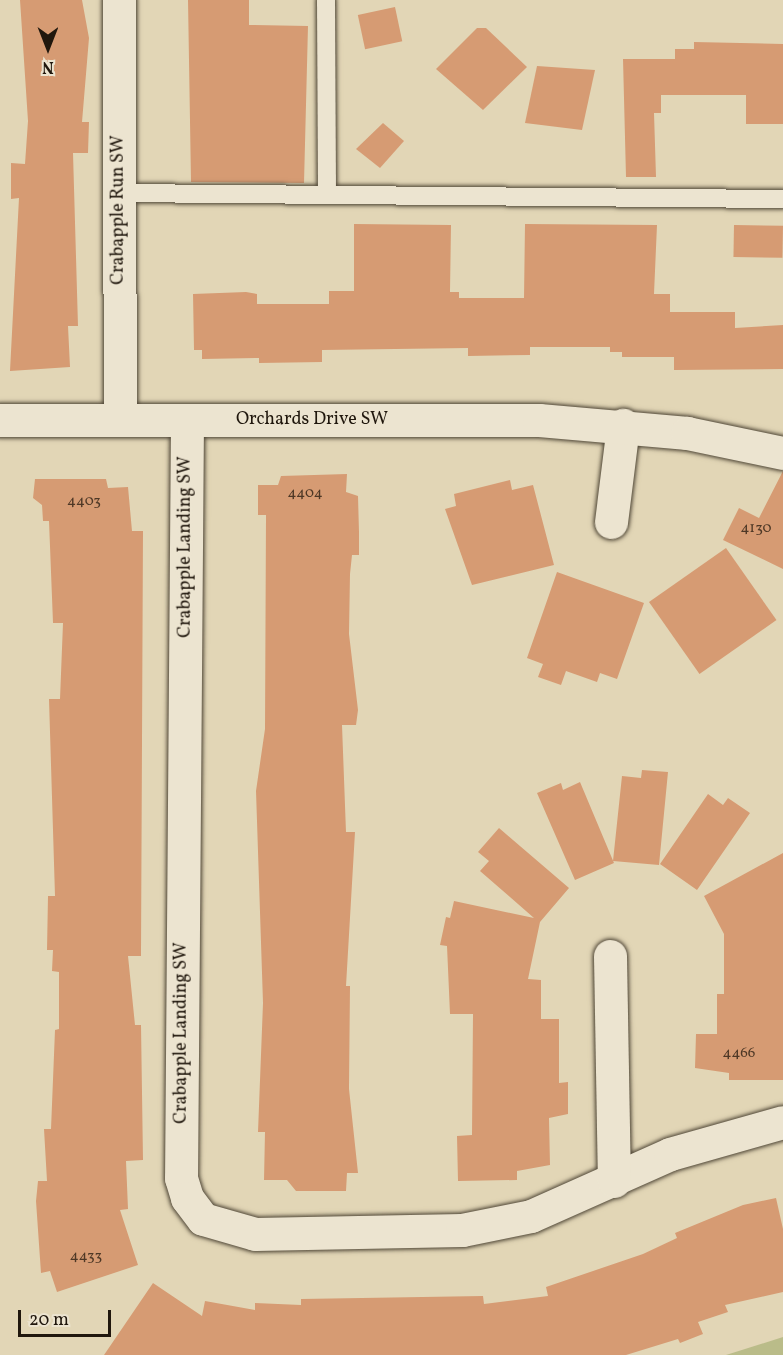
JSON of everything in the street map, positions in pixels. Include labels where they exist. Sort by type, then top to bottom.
[{"type":"street","name":"Crabapple Run SW","points":[[119,0],[120,420]]},
{"type":"street","name":"Orchards Drive SW","points":[[0,420],[539,420],[623,425],[783,453]]},
{"type":"street","name":"Crabapple Landing SW","points":[[187,420],[181,1166],[186,1198],[203,1219],[255,1234],[420,1233],[531,1216],[714,1138],[783,1122]]},
{"type":"street","points":[[611,522],[623,425]]},
{"type":"street","points":[[610,956],[614,1181]]},
{"type":"lane","points":[[326,0],[327,195]]},
{"type":"lane","points":[[119,193],[783,198]]},
{"type":"green space","points":[[783,1337],[783,1355],[726,1355]]},
{"type":"building","points":[[20,0],[82,0],[89,38],[82,122],[89,122],[88,153],[73,153],[78,326],[68,326],[70,367],[10,371],[19,198],[11,199],[11,163],[25,164],[28,121]]},
{"type":"building","points":[[188,0],[249,0],[249,25],[308,26],[304,183],[191,182]]},
{"type":"building","points":[[395,7],[402,41],[365,49],[358,15]]},
{"type":"building","points":[[477,28],[486,28],[527,67],[483,110],[436,69]]},
{"type":"building","points":[[694,42],[783,44],[783,124],[746,124],[746,95],[661,95],[661,113],[654,113],[656,177],[626,177],[623,59],[675,59],[675,49],[694,49]]},
{"type":"building","points":[[537,66],[595,70],[582,130],[525,123]]},
{"type":"building","points":[[383,123],[404,141],[380,168],[356,149]]},
{"type":"building","points":[[354,224],[451,225],[450,292],[459,292],[459,298],[524,298],[525,224],[657,225],[654,294],[670,294],[670,312],[735,312],[735,328],[783,325],[783,369],[674,370],[674,357],[622,357],[622,352],[610,352],[610,347],[530,347],[530,355],[468,356],[468,348],[322,350],[322,362],[259,363],[259,358],[202,359],[202,350],[194,350],[193,294],[246,292],[257,294],[257,304],[329,304],[329,291],[354,291]]},
{"type":"building","points":[[734,225],[783,226],[782,258],[733,257]]},
{"type":"building","points":[[783,471],[783,569],[723,540],[739,508],[759,518]]},
{"type":"building","points":[[347,474],[346,492],[358,496],[359,532],[359,555],[352,555],[350,574],[349,634],[358,710],[356,725],[342,725],[346,832],[355,832],[346,986],[350,986],[349,1089],[358,1173],[347,1173],[346,1191],[296,1191],[287,1180],[264,1180],[265,1132],[258,1132],[263,1003],[256,791],[265,729],[266,515],[258,515],[258,485],[278,485],[281,476]]},
{"type":"building","points":[[35,479],[106,479],[108,488],[128,487],[132,531],[143,531],[141,956],[128,956],[135,1025],[141,1025],[143,1160],[126,1161],[128,1209],[120,1210],[138,1265],[57,1292],[50,1271],[41,1273],[36,1201],[38,1181],[47,1181],[44,1129],[51,1129],[55,1030],[59,1029],[59,972],[52,971],[53,950],[47,950],[48,896],[55,896],[49,699],[60,699],[63,623],[53,623],[49,521],[43,521],[42,505],[33,498]]},
{"type":"building","points":[[510,480],[512,490],[533,485],[554,565],[472,585],[445,509],[456,506],[454,494]]},
{"type":"building","points":[[726,548],[776,620],[699,674],[649,602]]},
{"type":"building","points":[[557,572],[644,603],[617,679],[600,673],[597,682],[566,671],[561,685],[538,677],[543,664],[527,658]]},
{"type":"building","points":[[642,770],[668,772],[659,865],[613,861],[622,776],[641,778]]},
{"type":"building","points":[[580,782],[614,863],[575,880],[537,793],[561,783],[563,790]]},
{"type":"building","points":[[708,794],[723,805],[728,798],[750,813],[697,890],[660,864]]},
{"type":"building","points":[[499,828],[569,888],[540,922],[528,979],[541,980],[541,1019],[559,1019],[559,1083],[568,1082],[568,1114],[549,1118],[550,1165],[517,1171],[517,1180],[458,1181],[457,1136],[472,1135],[473,1014],[450,1014],[447,946],[440,945],[446,917],[450,918],[454,901],[534,918],[480,871],[489,861],[478,852]]},
{"type":"building","points":[[783,853],[783,1080],[729,1080],[729,1073],[695,1068],[696,1034],[717,1034],[717,994],[724,994],[724,934],[704,896]]},
{"type":"building","points":[[776,1198],[783,1229],[783,1292],[725,1305],[728,1312],[698,1322],[703,1334],[680,1343],[678,1339],[626,1355],[104,1355],[153,1283],[202,1316],[205,1301],[255,1310],[255,1303],[301,1305],[301,1299],[483,1296],[484,1304],[548,1296],[546,1287],[643,1254],[677,1238],[675,1233],[743,1205]]}]
